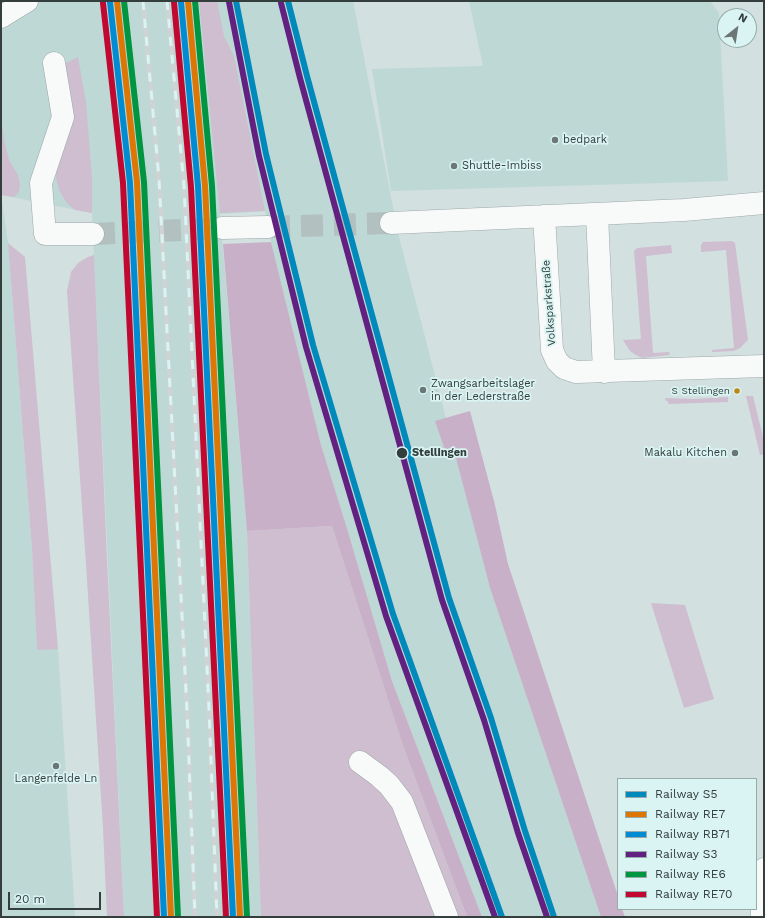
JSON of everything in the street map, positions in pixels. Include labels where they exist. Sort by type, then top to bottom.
[{"type":"main road","points":[[1,17],[27,1]]},
{"type":"main road","points":[[54,63],[64,117],[41,184],[45,234],[93,234]]},
{"type":"main road","points":[[391,223],[684,210],[764,203]]},
{"type":"main road","points":[[596,214],[604,372]]},
{"type":"main road","name":"Volksparkstraße","points":[[544,216],[554,356],[560,365],[570,371],[604,372],[764,366]]},
{"type":"main road","points":[[222,228],[268,227]]},
{"type":"main road","points":[[360,762],[389,785],[402,802],[448,917]]},
{"type":"main road","points":[[762,917],[762,880],[764,869]]},
{"type":"shaded area","points":[[1,1],[353,1],[398,233],[490,588],[601,917],[482,917],[392,681],[321,445],[271,242],[265,211],[220,214],[247,531],[261,917],[124,917],[92,213],[1,195]]},
{"type":"shaded area","points":[[199,1],[217,1],[224,36],[234,56],[265,211],[220,213]]},
{"type":"shaded area","points":[[469,1],[710,1],[717,10],[717,48],[721,48],[728,181],[391,191],[372,69],[483,66]]},
{"type":"shaded area","points":[[78,57],[86,102],[92,178],[92,213],[75,210],[66,202],[59,190],[56,177],[56,158],[72,108],[70,87],[64,64]]},
{"type":"shaded area","points":[[1,116],[4,140],[9,160],[18,175],[20,184],[19,192],[14,197],[1,195]]},
{"type":"shaded area","points":[[1,195],[8,243],[32,549],[37,649],[58,649],[75,917],[1,917]]},
{"type":"shaded area","points":[[732,241],[735,243],[748,340],[740,348],[734,351],[712,352],[712,350],[734,348],[726,250],[701,252],[701,245],[703,242]]},
{"type":"shaded area","points":[[271,242],[321,445],[392,681],[482,917],[467,917],[402,743],[332,526],[247,531],[223,244]]},
{"type":"shaded area","points":[[8,243],[25,257],[58,649],[37,650],[32,549]]},
{"type":"shaded area","points":[[671,245],[672,253],[646,256],[653,353],[669,352],[670,355],[642,358],[630,351],[623,340],[641,339],[634,251],[637,248]]},
{"type":"shaded area","points":[[94,255],[124,917],[107,917],[103,828],[67,291],[71,272],[78,263]]},
{"type":"shaded area","points":[[746,396],[753,396],[764,441],[764,454],[760,455]]},
{"type":"shaded area","points":[[728,397],[728,402],[668,404],[668,401],[666,401],[665,398],[694,399]]},
{"type":"shaded area","points":[[470,411],[495,505],[508,564],[617,893],[617,910],[622,910],[625,917],[601,917],[490,588],[456,458],[448,459],[435,421]]},
{"type":"shaded area","points":[[332,526],[402,743],[467,917],[261,917],[247,531]]},
{"type":"shaded area","points":[[651,603],[685,605],[714,699],[684,708]]},
{"type":"tunnel","points":[[268,227],[391,223]]},
{"type":"tunnel","points":[[93,234],[222,228]]},
{"type":"railway","points":[[143,1],[159,179],[187,710],[195,917]]},
{"type":"railway","points":[[167,1],[184,186],[209,709],[217,917]]},
{"type":"rail line","name":"RE7","points":[[117,1],[137,182],[171,917]]},
{"type":"rail line","name":"RE6","points":[[124,1],[144,182],[178,917]]},
{"type":"rail line","name":"RE7","points":[[188,1],[205,186],[240,917]]},
{"type":"rail line","name":"RE6","points":[[195,1],[212,186],[247,917]]},
{"type":"rail line","name":"S5","points":[[236,1],[266,154],[313,345],[393,614],[502,917]]},
{"type":"rail line","name":"S5","points":[[288,1],[449,598],[491,718],[525,831],[554,917]]},
{"type":"rail line","name":"RB71","points":[[110,2],[130,183],[164,917]]},
{"type":"rail line","name":"RE70","points":[[174,2],[191,187],[226,917]]},
{"type":"rail line","name":"RB71","points":[[181,2],[198,186],[233,917]]},
{"type":"rail line","name":"S3","points":[[229,2],[259,156],[306,347],[386,616],[495,917]]},
{"type":"rail line","name":"RE70","points":[[103,3],[123,183],[157,917]]},
{"type":"rail line","name":"S3","points":[[281,3],[442,600],[484,720],[518,833],[547,917]]},
{"type":"place","name":"bedpark","points":[[555,140]]},
{"type":"place","name":"Shuttle-Imbiss","points":[[454,166]]},
{"type":"place","name":"Zwangsarbeitslager in der Lederstraße","points":[[423,390]]},
{"type":"place","name":"S Stellingen","points":[[737,391]]},
{"type":"place","name":"Stellingen","points":[[402,453]]},
{"type":"place","name":"Makalu Kitchen","points":[[735,453]]},
{"type":"place","name":"Langenfelde Ln","points":[[56,766]]}]
